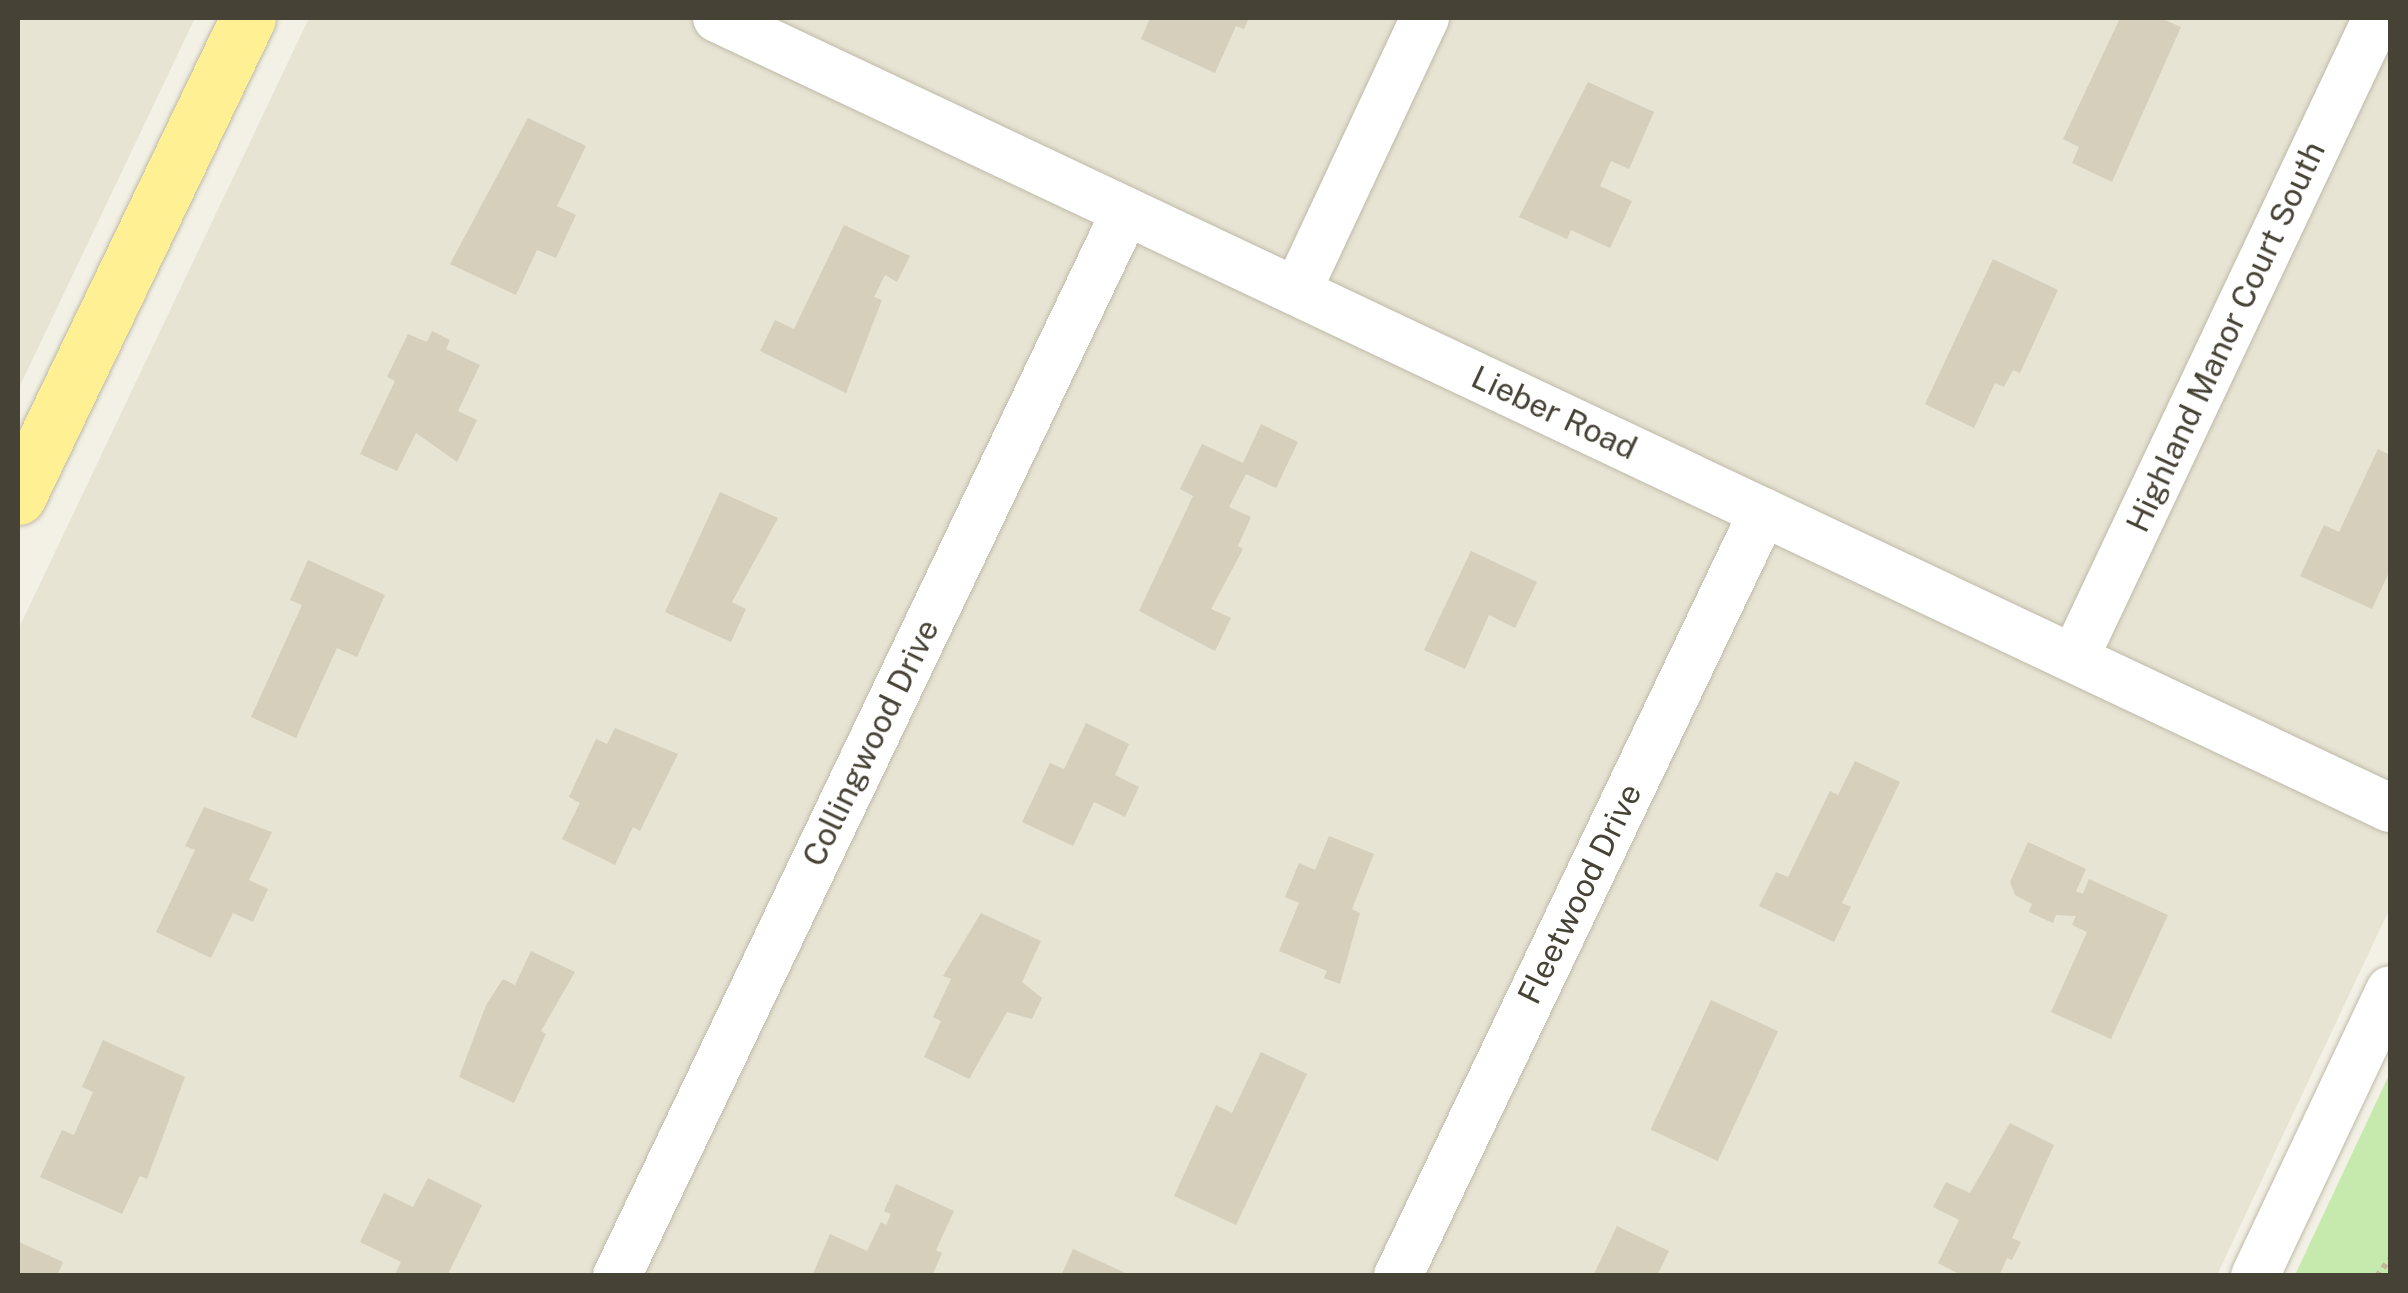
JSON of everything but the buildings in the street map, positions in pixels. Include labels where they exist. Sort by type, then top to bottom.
[{"type":"main road","points":[[18,497],[248,18]]},
{"type":"street","name":"Lieber Road","points":[[717,18],[2390,808]]},
{"type":"street","points":[[1296,291],[1424,18]]},
{"type":"street","name":"Highland Manor Court South","points":[[2075,657],[2378,18]]},
{"type":"street","name":"Collingwood Drive","points":[[617,1276],[1126,210]]},
{"type":"street","name":"Fleetwood Drive","points":[[1398,1276],[1763,512]]},
{"type":"street","points":[[2255,1276],[2390,990]]},
{"type":"path","points":[[2377,1276],[2390,1259]]},
{"type":"shaded area","points":[[18,18],[195,18],[18,390]]},
{"type":"shaded area","points":[[309,18],[2390,18],[2390,908],[2217,1275],[18,1275],[18,630]]},
{"type":"green space","points":[[2390,1073],[2390,1275],[2295,1275]]}]
